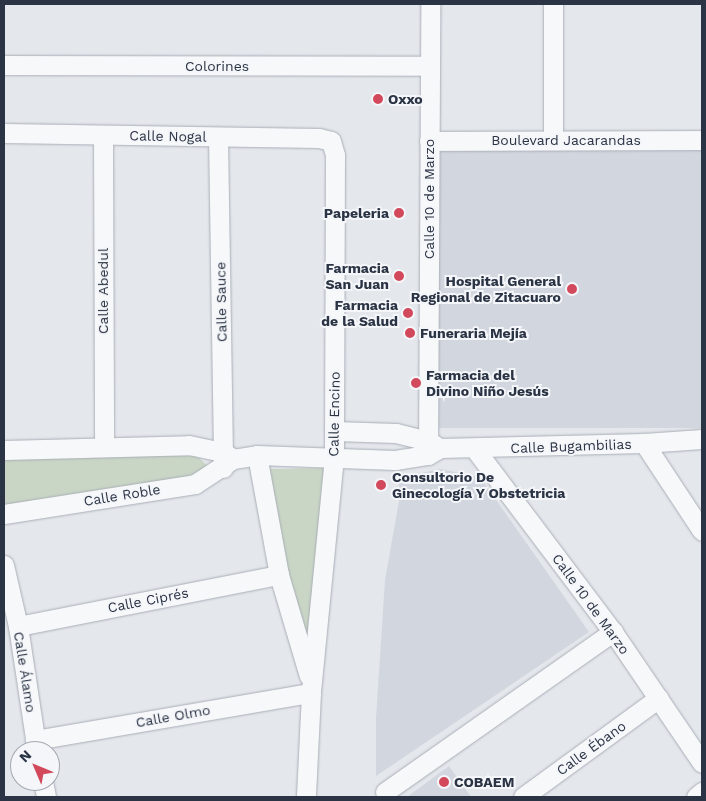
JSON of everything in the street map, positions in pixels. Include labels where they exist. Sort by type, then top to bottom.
[{"type":"street","name":"Calle 10 de Marzo","points":[[430,4],[429,141],[432,448]]},
{"type":"street","points":[[553,4],[553,140]]},
{"type":"street","name":"Colorines","points":[[4,65],[430,66]]},
{"type":"street","name":"Calle Nogal","points":[[4,133],[319,138],[331,141]]},
{"type":"street","name":"Calle Abedul","points":[[103,135],[104,447]]},
{"type":"street","name":"Calle Sauce","points":[[218,137],[226,460]]},
{"type":"street","name":"Boulevard Jacarandas","points":[[429,141],[702,140]]},
{"type":"street","name":"Calle Encino","points":[[306,797],[311,690],[334,457],[335,155],[331,141]]},
{"type":"street","points":[[334,431],[396,433],[432,448]]},
{"type":"street","name":"Calle Bugambilias","points":[[432,448],[475,449],[644,444],[702,439]]},
{"type":"street","points":[[644,444],[702,531]]},
{"type":"street","name":"Calle Roble","points":[[4,450],[189,446],[226,460]]},
{"type":"street","name":"Calle Roble","points":[[4,514],[195,484],[226,460],[257,455],[395,460],[432,448]]},
{"type":"street","name":"Calle 10 de Marzo","points":[[475,449],[613,632],[702,763]]},
{"type":"street","name":"Calle Encino","points":[[257,455],[279,575],[311,690]]},
{"type":"street","name":"Calle Álamo","points":[[4,565],[18,626],[35,741]]},
{"type":"street","name":"Calle Ciprés","points":[[18,626],[279,575]]},
{"type":"street","points":[[385,792],[613,632]]},
{"type":"street","name":"Calle Olmo","points":[[60,741],[311,690]]},
{"type":"street","name":"Calle Ébano","points":[[522,797],[659,698]]},
{"type":"street","points":[[696,797],[702,792]]},
{"type":"shaded area","name":"Hospital General Regional de Zitacuaro","points":[[439,148],[702,148],[702,428],[439,428]]},
{"type":"shaded area","points":[[440,469],[480,477],[589,632],[376,776],[376,718],[385,580],[399,501],[399,478]]},
{"type":"shaded area","name":"COBAEM","points":[[449,766],[471,797],[407,797]]},
{"type":"green space","points":[[4,455],[197,456],[209,467],[193,478],[4,509]]},
{"type":"green space","points":[[328,468],[310,668],[280,565],[269,469]]},
{"type":"place","name":"Oxxo","points":[[378,99]]},
{"type":"place","name":"Papeleria","points":[[399,213]]},
{"type":"place","name":"Farmacia San Juan","points":[[399,276]]},
{"type":"place","name":"Hospital General Regional de Zitacuaro","points":[[572,289]]},
{"type":"place","name":"Farmacia de la Salud","points":[[408,313]]},
{"type":"place","name":"Funeraria Mejía","points":[[410,333]]},
{"type":"place","name":"Farmacia del Divino Niño Jesús","points":[[416,383]]},
{"type":"place","name":"Consultorio De Ginecología Y Obstetricia","points":[[381,485]]},
{"type":"place","name":"COBAEM","points":[[444,782]]}]
